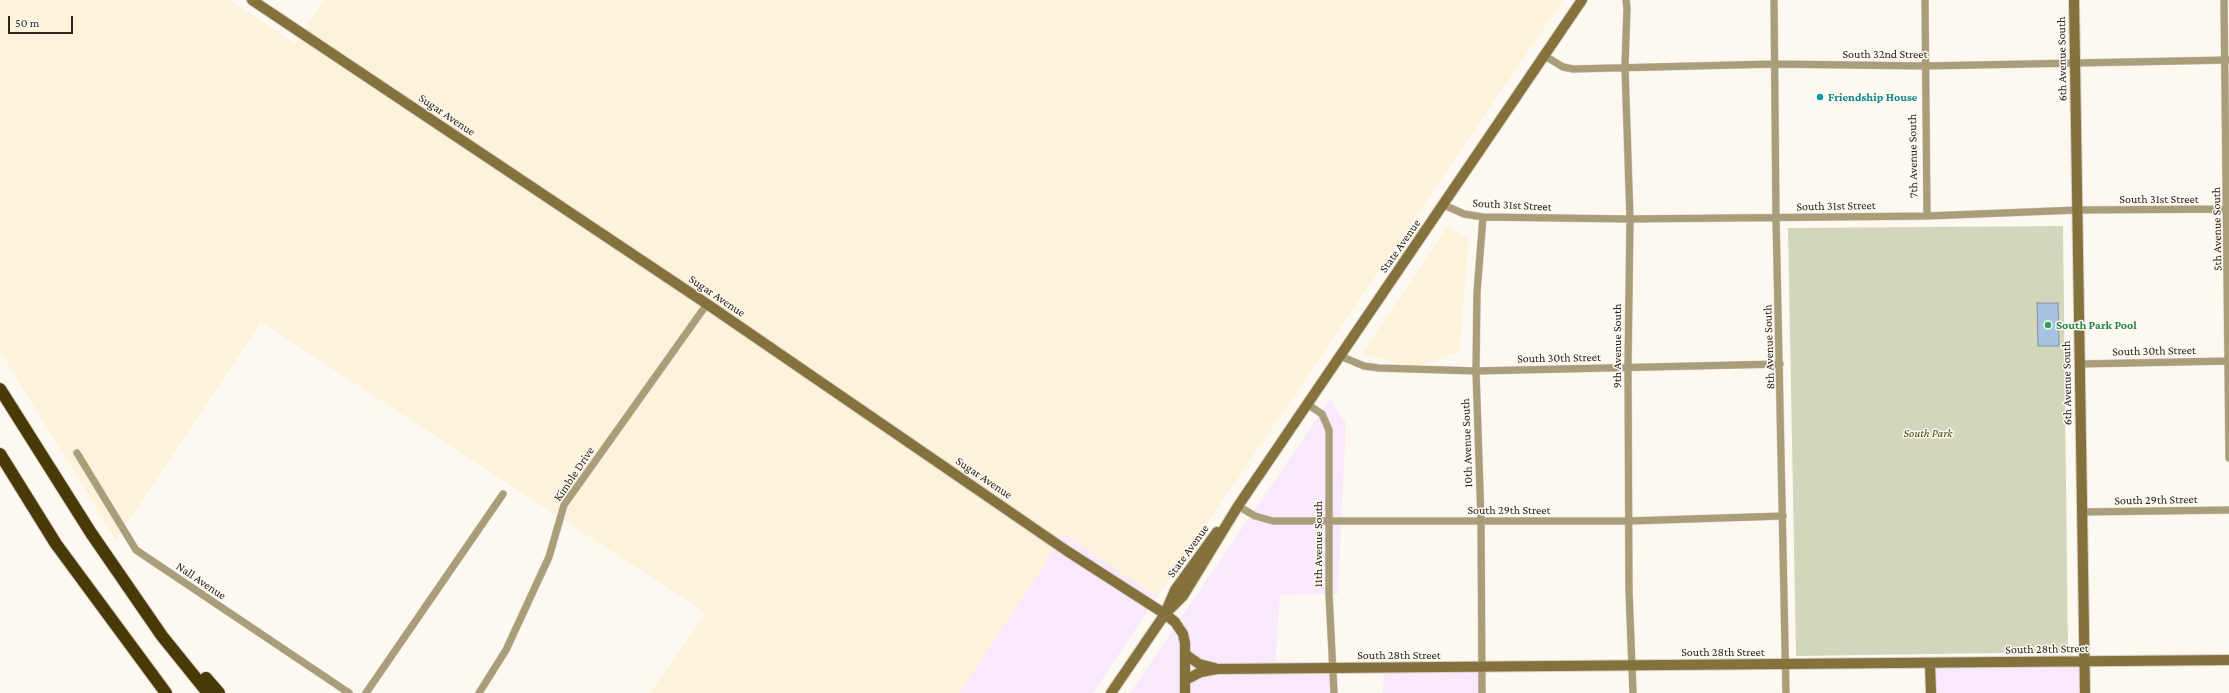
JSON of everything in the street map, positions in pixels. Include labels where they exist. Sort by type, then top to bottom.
[{"type":"highway","points":[[0,390],[91,533],[162,636],[208,693]]},
{"type":"highway","points":[[0,454],[56,544],[166,693]]},
{"type":"highway","points":[[91,533],[219,693]]},
{"type":"main road","name":"Sugar Avenue","points":[[252,0],[706,304],[1067,551],[1165,614],[1182,630],[1185,643],[1185,693]]},
{"type":"main road","name":"State Avenue","points":[[1111,693],[1165,614],[1172,597],[1194,562],[1238,506],[1582,0]]},
{"type":"main road","name":"6th Avenue South","points":[[2074,0],[2085,693]]},
{"type":"main road","name":"South 28th Street","points":[[1185,654],[1199,664],[1217,669]]},
{"type":"main road","name":"South 28th Street","points":[[1185,680],[1201,672],[1217,669],[2229,660]]},
{"type":"main road","points":[[1930,663],[1931,693]]},
{"type":"street","name":"9th Avenue South","points":[[1626,0],[1625,67],[1630,219],[1628,367],[1630,521],[1629,592],[1633,693]]},
{"type":"street","name":"8th Avenue South","points":[[1774,0],[1776,218],[1786,693]]},
{"type":"street","name":"7th Avenue South","points":[[1925,0],[1927,216]]},
{"type":"street","name":"5th Avenue South","points":[[2224,0],[2227,60],[2229,458]]},
{"type":"street","name":"South 32nd Street","points":[[1545,56],[1563,67],[1774,64],[1925,66],[2227,60]]},
{"type":"street","name":"South 31st Street","points":[[1444,205],[1464,214],[1483,217],[1630,219],[1927,216],[2078,210],[2228,209]]},
{"type":"street","name":"10th Avenue South","points":[[1482,693],[1480,667],[1481,521],[1476,371],[1477,292],[1483,217]]},
{"type":"street","name":"Kimble Drive","points":[[479,693],[506,650],[549,557],[564,505],[706,304]]},
{"type":"street","name":"South 30th Street","points":[[1340,356],[1364,366],[1379,368],[1476,371],[1780,364]]},
{"type":"street","name":"South 30th Street","points":[[2080,364],[2229,361]]},
{"type":"street","name":"11th Avenue South","points":[[1308,404],[1322,414],[1329,430],[1329,594],[1334,693]]},
{"type":"street","name":"Nall Avenue","points":[[77,453],[136,550],[349,693]]},
{"type":"street","points":[[366,693],[503,494]]},
{"type":"street","name":"South 29th Street","points":[[1238,506],[1264,519],[1328,521],[1630,521],[1783,516]]},
{"type":"street","name":"South 29th Street","points":[[2082,512],[2229,510]]},
{"type":"shaded area","points":[[0,0],[230,0],[295,44],[324,0],[1563,0],[1157,597],[1064,534],[959,693],[650,693],[706,613],[261,322],[116,540],[0,351]]},
{"type":"shaded area","points":[[1447,227],[1469,238],[1459,352],[1415,367],[1362,354]]},
{"type":"shaded area","points":[[1330,399],[1346,423],[1338,594],[1280,595],[1275,668],[1333,668],[1334,693],[1130,693]]},
{"type":"shaded area","points":[[1064,534],[1157,597],[1093,693],[959,693]]},
{"type":"shaded area","points":[[2085,661],[2085,693],[1931,693],[1930,663]]},
{"type":"shaded area","points":[[1480,667],[1481,693],[1383,693],[1384,668]]},
{"type":"green space","name":"South Park","points":[[2063,226],[2068,652],[1796,656],[1788,228]]},
{"type":"water","name":"South Park Pool","points":[[2037,303],[2058,303],[2059,346],[2038,346]]},
{"type":"place","name":"Friendship House","points":[[1820,97]]},
{"type":"place","name":"South Park Pool","points":[[2048,325]]}]
